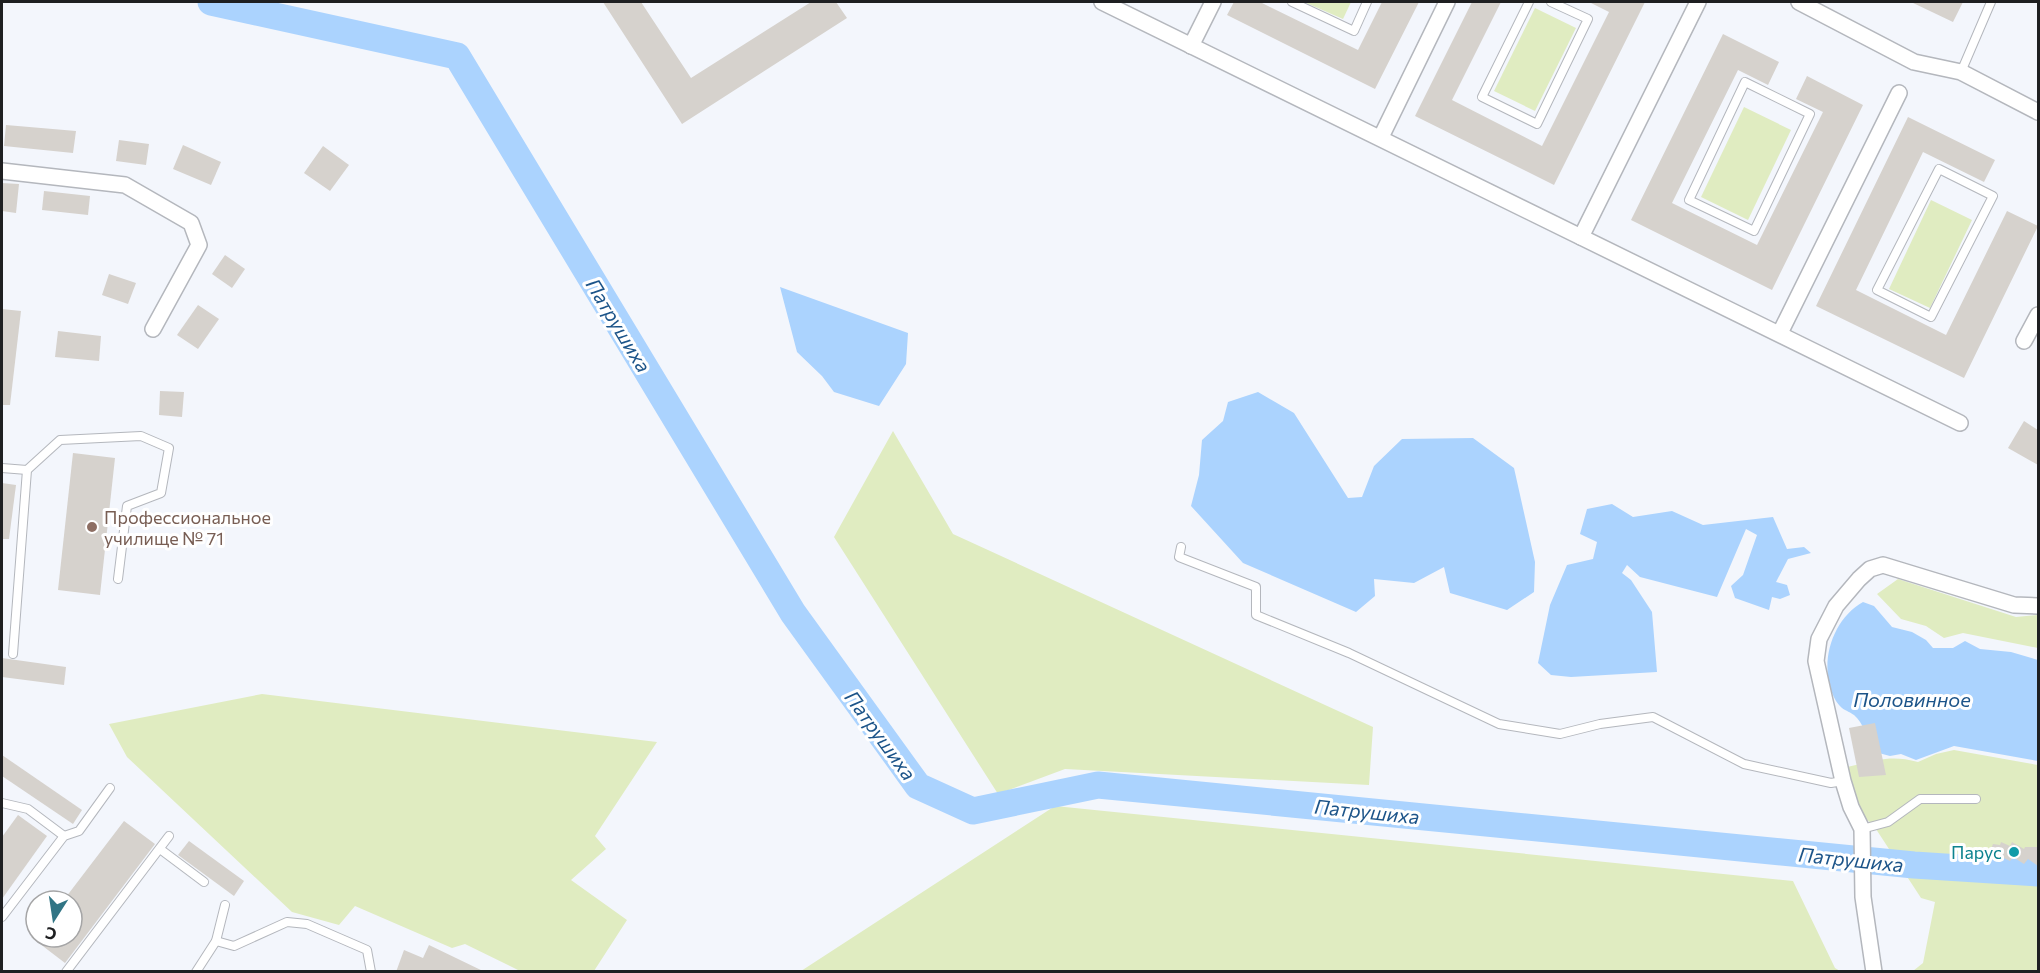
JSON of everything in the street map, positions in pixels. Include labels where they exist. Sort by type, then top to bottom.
[{"type":"street","points":[[1102,2],[1960,423]]},
{"type":"street","points":[[1191,46],[1213,2]]},
{"type":"street","points":[[1380,137],[1447,2]]},
{"type":"street","points":[[1581,237],[1698,2]]},
{"type":"street","points":[[1799,2],[1914,62],[1961,72],[2038,112]]},
{"type":"street","points":[[1780,333],[1899,93]]},
{"type":"street","points":[[2,171],[124,185],[191,223],[199,245],[153,329]]},
{"type":"street","points":[[2024,341],[2038,315]]},
{"type":"street","points":[[1874,972],[1863,897],[1862,834],[1843,781],[1816,661],[1819,639],[1836,606],[1859,579],[1870,569],[1883,565],[2014,605],[2038,606]]},
{"type":"lane","points":[[1292,2],[1354,31],[1367,2]]},
{"type":"lane","points":[[1528,2],[1482,97],[1537,124],[1588,19],[1561,4],[1551,2]]},
{"type":"lane","points":[[1961,72],[1990,2]]},
{"type":"lane","points":[[1745,82],[1810,114],[1754,231],[1689,200],[1745,82]]},
{"type":"lane","points":[[1939,169],[1993,196],[1931,317],[1877,290],[1939,169]]},
{"type":"lane","points":[[13,654],[27,470],[60,440],[141,436],[169,448],[161,493],[127,506],[118,579]]},
{"type":"lane","points":[[2,468],[27,470]]},
{"type":"lane","points":[[1181,547],[1179,557],[1256,587],[1256,615],[1349,653],[1499,724],[1560,734],[1600,724],[1653,717],[1744,764],[1831,783],[1843,781]]},
{"type":"lane","points":[[2,917],[64,836],[79,831],[110,788]]},
{"type":"lane","points":[[1862,834],[1888,822],[1920,799],[1976,799]]},
{"type":"lane","points":[[2,802],[28,809],[64,836]]},
{"type":"lane","points":[[66,972],[170,836]]},
{"type":"lane","points":[[160,849],[204,882]]},
{"type":"lane","points":[[196,972],[216,942],[225,905]]},
{"type":"lane","points":[[216,942],[234,946],[287,922],[307,924],[367,950],[372,972]]},
{"type":"green space","points":[[1304,2],[1351,2],[1343,19]]},
{"type":"green space","points":[[1535,8],[1576,28],[1535,111],[1494,91]]},
{"type":"green space","points":[[1744,107],[1791,130],[1748,220],[1701,197]]},
{"type":"green space","points":[[1931,200],[1972,220],[1930,308],[1889,289]]},
{"type":"green space","points":[[893,431],[953,534],[1373,727],[1369,785],[1065,769],[998,794],[834,537]]},
{"type":"green space","points":[[1898,579],[2016,617],[2038,615],[2038,648],[1963,633],[1944,638],[1926,626],[1901,619],[1877,594]]},
{"type":"green space","points":[[262,694],[657,742],[595,836],[606,849],[571,880],[627,920],[594,971],[520,971],[465,944],[452,948],[355,906],[339,925],[292,912],[127,757],[109,724]]},
{"type":"green space","points":[[1954,750],[2038,765],[2038,971],[1913,971],[1923,963],[1935,902],[1921,898],[1874,826],[1863,816],[1856,801],[1847,767],[1890,758],[1918,762],[1936,754]]},
{"type":"green space","points":[[1055,806],[1793,881],[1835,968],[1840,971],[801,971]]},
{"type":"water","points":[[780,287],[908,333],[906,364],[879,406],[834,392],[822,376],[797,352]]},
{"type":"water","points":[[1258,392],[1294,413],[1348,498],[1362,497],[1374,466],[1402,439],[1473,438],[1514,468],[1535,562],[1534,592],[1507,610],[1450,593],[1444,567],[1414,583],[1374,579],[1375,596],[1356,612],[1243,563],[1191,506],[1199,475],[1202,440],[1223,421],[1228,402]]},
{"type":"water","points":[[1612,504],[1633,517],[1672,511],[1703,525],[1773,517],[1787,549],[1804,547],[1811,553],[1788,559],[1776,582],[1787,585],[1790,595],[1780,599],[1772,597],[1769,610],[1735,598],[1731,586],[1743,575],[1757,535],[1746,529],[1717,597],[1640,577],[1627,565],[1622,573],[1631,580],[1652,612],[1657,672],[1571,677],[1551,675],[1538,663],[1550,605],[1567,565],[1593,559],[1597,542],[1580,534],[1587,509]]},
{"type":"water","name":"Половинное","points":[[1863,602],[1874,606],[1892,627],[1912,632],[1926,640],[1933,648],[1953,648],[1965,641],[1980,649],[2011,652],[2038,660],[2038,761],[1954,746],[1916,760],[1901,754],[1890,756],[1875,752],[1857,718],[1836,701],[1830,688],[1828,674],[1830,646],[1835,632],[1852,610]]},
{"type":"building","points":[[603,2],[641,2],[691,78],[811,2],[836,2],[847,18],[682,124]]},
{"type":"building","points":[[1234,2],[1260,2],[1358,50],[1382,2],[1419,2],[1375,89],[1227,15]]},
{"type":"building","points":[[1472,2],[1501,2],[1452,100],[1542,146],[1609,12],[1589,2],[1645,2],[1554,185],[1415,116]]},
{"type":"building","points":[[1911,2],[1963,2],[1953,22]]},
{"type":"building","points":[[1723,34],[1779,62],[1768,85],[1738,70],[1672,203],[1757,245],[1823,112],[1796,99],[1807,76],[1863,105],[1772,290],[1631,220]]},
{"type":"building","points":[[1908,117],[1995,160],[1984,182],[1923,152],[1856,290],[1946,335],[2007,211],[2038,226],[1964,378],[1816,306]]},
{"type":"building","points":[[6,125],[76,131],[73,153],[4,146]]},
{"type":"building","points":[[119,140],[149,144],[146,165],[116,161]]},
{"type":"building","points":[[183,145],[221,162],[211,185],[173,169]]},
{"type":"building","points":[[323,146],[349,165],[330,191],[304,173]]},
{"type":"building","points":[[2,183],[19,184],[16,213],[2,211]]},
{"type":"building","points":[[44,191],[90,196],[88,215],[42,210]]},
{"type":"building","points":[[225,255],[245,269],[232,288],[212,274]]},
{"type":"building","points":[[109,274],[136,283],[128,304],[102,295]]},
{"type":"building","points":[[198,305],[219,319],[198,349],[177,335]]},
{"type":"building","points":[[2,309],[21,311],[10,405],[2,405]]},
{"type":"building","points":[[58,331],[101,336],[99,361],[55,357]]},
{"type":"building","points":[[160,391],[184,392],[182,417],[159,415]]},
{"type":"building","points":[[2024,421],[2038,430],[2038,465],[2008,448]]},
{"type":"building","points":[[73,453],[115,458],[100,595],[58,590]]},
{"type":"building","points":[[2,483],[16,485],[9,539],[2,539]]},
{"type":"building","points":[[2,658],[66,667],[64,685],[2,677]]},
{"type":"building","points":[[1875,723],[1886,775],[1859,777],[1849,728]]},
{"type":"building","points":[[2,755],[82,810],[73,824],[2,776]]},
{"type":"building","points":[[18,815],[47,836],[2,899],[2,837]]},
{"type":"building","points":[[124,821],[155,844],[84,938],[84,889],[72,889]]},
{"type":"building","points":[[189,841],[244,881],[234,896],[178,855]]},
{"type":"building","name":"Парус","points":[[2001,842],[2010,846],[2012,842],[2024,849],[2025,847],[2038,847],[2038,866],[2028,859],[2024,864],[2013,857],[2010,861],[2004,858],[2002,861],[1989,854],[1993,844],[2000,845]]},
{"type":"building","points":[[429,945],[485,972],[396,972],[404,950],[423,958]]},
{"type":"building","points":[[47,949],[76,949],[65,963]]},
{"type":"waterway","name":"Патрушиха","points":[[211,2],[457,56],[793,613],[918,786],[973,811],[1098,785],[1914,865],[2038,873]]},
{"type":"place","name":"Профессиональное училище № 71","points":[[92,527]]},
{"type":"place","name":"Парус","points":[[2014,852]]}]
